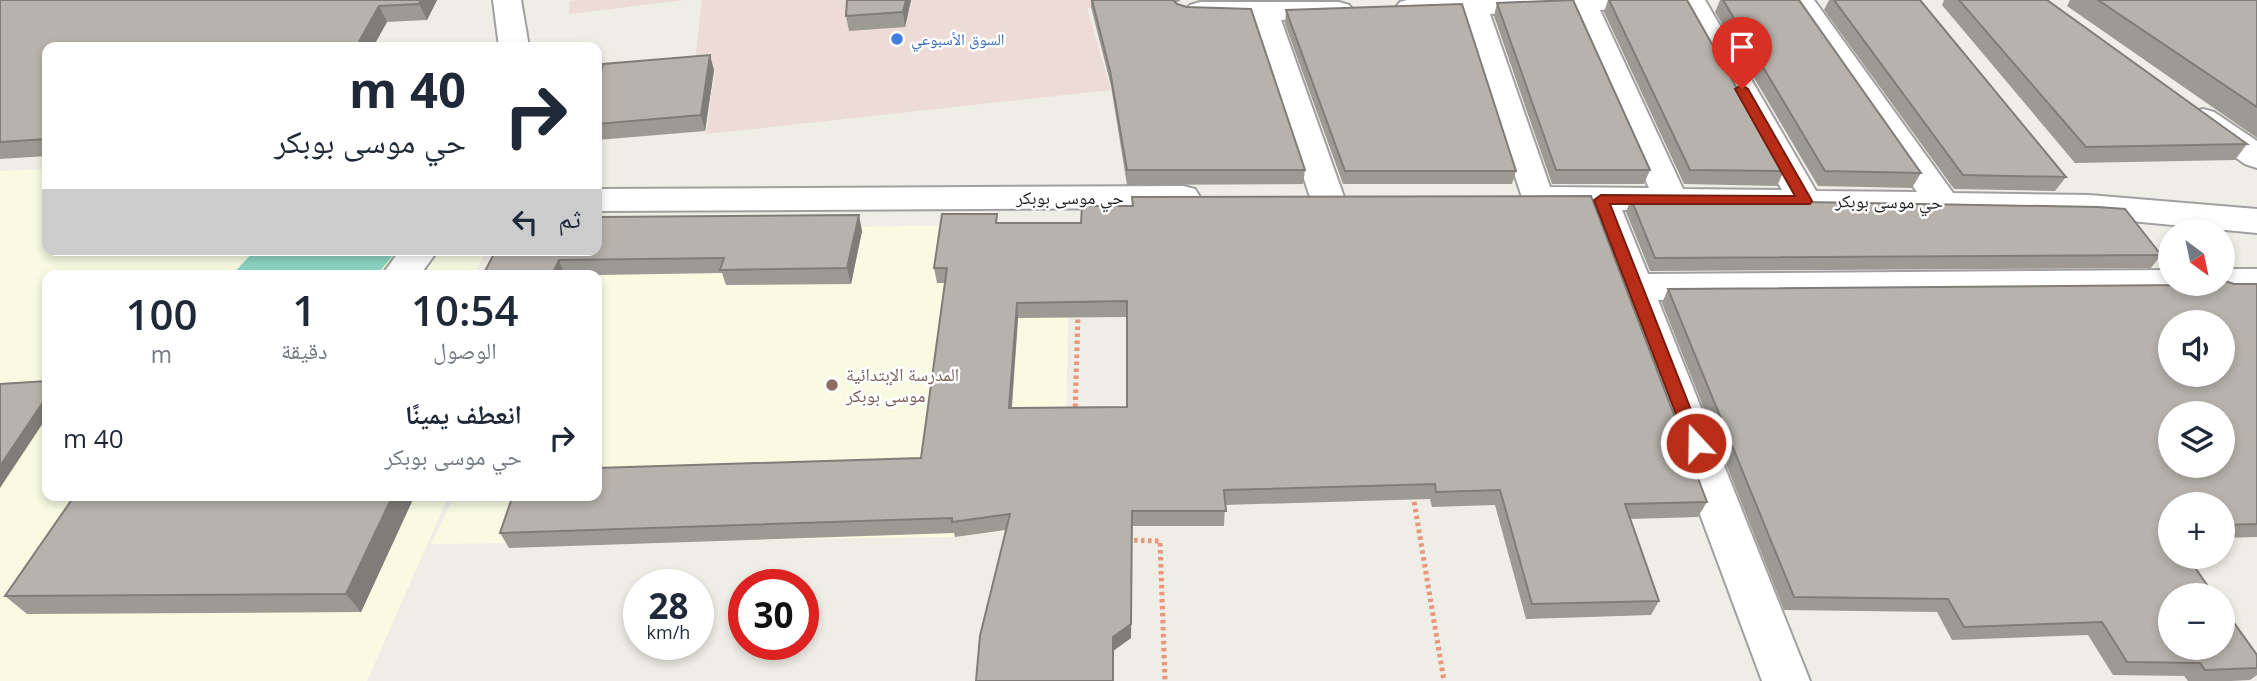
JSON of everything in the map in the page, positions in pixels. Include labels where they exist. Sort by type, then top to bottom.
[{"type":"street","points":[[507,0],[513,42]]},
{"type":"street","points":[[1187,10],[1264,13],[1364,7],[1637,0]]},
{"type":"street","points":[[1691,0],[1805,201]]},
{"type":"street","points":[[1799,0],[1942,202]]},
{"type":"street","points":[[1582,2],[1670,198]]},
{"type":"street","name":"حي موسى بوبكر","points":[[1472,5],[1523,198],[2089,206],[2257,221]]},
{"type":"street","points":[[1264,13],[1341,197],[1287,197]]},
{"type":"street","points":[[2179,102],[2257,158]]},
{"type":"street","points":[[2064,175],[2089,206]]},
{"type":"street","name":"حي موسى بوبكر","points":[[602,200],[1220,197]]},
{"type":"street","points":[[1601,200],[1786,681]]},
{"type":"street","points":[[404,270],[415,256]]},
{"type":"street","points":[[2235,282],[2257,282]]},
{"type":"street","points":[[1634,287],[2158,283]]},
{"type":"path","points":[[1075,421],[1079,302]]},
{"type":"path","points":[[1413,491],[1444,681]]},
{"type":"path","points":[[1121,540],[1160,541],[1165,681]]},
{"type":"shaded area","points":[[684,0],[569,14],[570,1]]},
{"type":"shaded area","name":"السوق الأسبوعي","points":[[702,0],[1153,2],[1087,8],[1111,90],[706,134],[715,71],[694,71]]},
{"type":"shaded area","points":[[42,169],[42,256],[484,256],[477,270],[42,270],[42,501],[446,501],[367,681],[0,681],[0,171]]},
{"type":"shaded area","name":"المدرسة الإبتدائية موسى بوبكر","points":[[1070,223],[1064,524],[955,537],[431,544],[452,501],[602,501],[602,270],[597,270],[597,256],[602,256],[602,232]]},
{"type":"green space","points":[[249,256],[392,256],[381,270],[237,270]]},
{"type":"building","points":[[0,0],[421,0],[419,4],[379,6],[359,42],[42,42],[42,139],[0,142]]},
{"type":"building","points":[[847,0],[906,0],[903,12],[846,16]]},
{"type":"building","points":[[1092,0],[1173,0],[1187,7],[1251,9],[1305,170],[1127,170],[1110,71]]},
{"type":"building","points":[[1573,0],[1650,170],[1556,170],[1497,3]]},
{"type":"building","points":[[1609,0],[1687,0],[1784,171],[1690,170]]},
{"type":"building","points":[[1723,0],[1799,0],[1921,173],[1825,171]]},
{"type":"building","points":[[1834,0],[1920,0],[2066,177],[1963,175]]},
{"type":"building","points":[[1959,0],[2047,0],[2247,144],[2086,147]]},
{"type":"building","points":[[2098,0],[2257,0],[2257,107]]},
{"type":"building","points":[[1462,4],[1516,171],[1345,171],[1286,10]]},
{"type":"building","points":[[710,55],[701,115],[602,124],[603,64]]},
{"type":"building","points":[[1591,196],[1707,502],[1625,504],[1659,601],[1532,604],[1500,490],[1436,492],[1435,484],[1224,490],[1226,511],[1132,511],[1131,624],[1113,637],[1113,681],[976,681],[980,636],[1010,514],[952,522],[952,518],[500,533],[511,501],[602,501],[602,468],[921,458],[947,268],[934,268],[942,214],[997,214],[996,223],[1081,223],[1082,206],[1133,206],[1132,197]],"holes":[[[1127,301],[1127,407],[1009,408],[1017,303]]]},
{"type":"building","points":[[1631,199],[2125,209],[2158,251],[2158,255],[1655,258]]},
{"type":"building","points":[[859,215],[847,268],[720,270],[724,258],[559,260],[554,270],[486,270],[493,256],[602,256],[602,217]]},
{"type":"building","points":[[2235,284],[2257,284],[2257,524],[2235,525],[2235,492],[2158,492],[2158,569],[2196,569],[2206,583],[2158,583],[2158,660],[2235,660],[2235,624],[2257,655],[2257,668],[2205,670],[2200,663],[2127,662],[2102,622],[1964,627],[1948,599],[1794,597],[1668,289],[2158,285],[2158,296],[2235,296]]},
{"type":"building","points":[[42,381],[42,403],[0,466],[0,384]]},
{"type":"building","points":[[71,501],[390,501],[346,594],[5,596]]},
{"type":"place","name":"السوق الأسبوعي","points":[[897,39]]},
{"type":"place","name":"المدرسة الإبتدائية موسى بوبكر","points":[[832,385]]},
{"type":"route","points":[[1696,443],[1601,200],[1670,198],[1805,201],[1742,89]]}]
